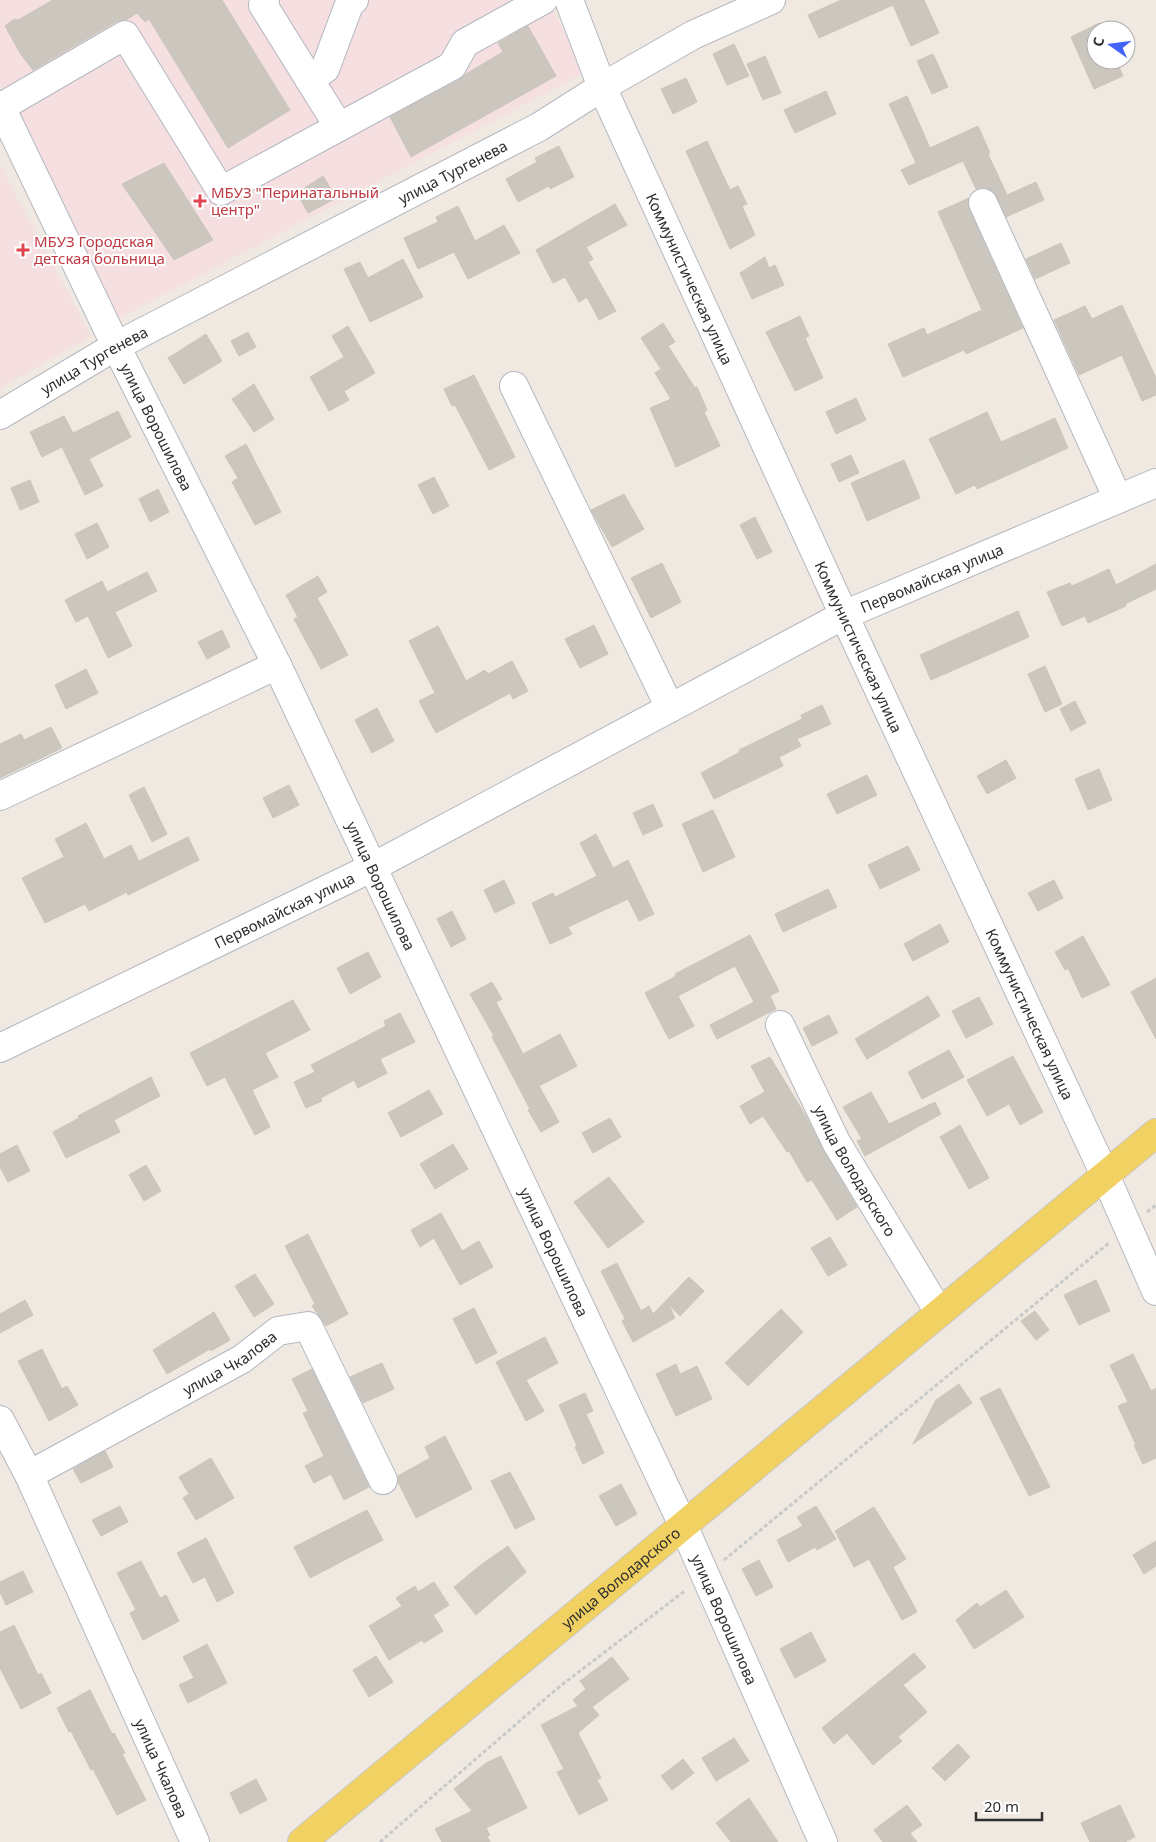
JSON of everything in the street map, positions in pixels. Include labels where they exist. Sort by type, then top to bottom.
[{"type":"main road","name":"улица Володарского","points":[[302,1842],[1156,1132]]},
{"type":"street","points":[[265,0],[263,4],[339,128]]},
{"type":"street","points":[[309,79],[325,69],[350,2],[354,0]]},
{"type":"street","points":[[0,106],[125,35],[220,191],[452,66],[465,43],[543,0]]},
{"type":"street","name":"Коммунистическая улица","points":[[569,0],[602,87],[844,615],[1105,1175],[1156,1291]]},
{"type":"street","name":"улица Тургенева","points":[[0,415],[116,346],[539,127],[602,87],[693,35],[771,0]]},
{"type":"street","name":"улица Ворошилова","points":[[0,106],[116,346],[277,665],[683,1525],[823,1842]]},
{"type":"street","points":[[983,203],[1118,499]]},
{"type":"street","points":[[514,386],[670,708]]},
{"type":"street","name":"Первомайская улица","points":[[0,1048],[372,868],[844,615],[1156,483]]},
{"type":"street","points":[[0,796],[277,665]]},
{"type":"street","name":"улица Володарского","points":[[780,1025],[836,1142],[939,1312]]},
{"type":"street","name":"улица Чкалова","points":[[29,1475],[242,1358],[278,1330],[308,1326],[383,1480]]},
{"type":"street","name":"улица Чкалова","points":[[0,1420],[29,1475],[195,1842]]},
{"type":"path","points":[[380,1842],[560,1687],[705,1575],[1156,1205]]},
{"type":"shaded area","name":"МБУЗ \"Перинатальный центр\"","points":[[0,0],[549,0],[584,73],[118,319],[0,84]]},
{"type":"shaded area","name":"МБУЗ Городская детская больница","points":[[0,165],[91,336],[0,388]]},
{"type":"building","points":[[53,0],[222,0],[290,110],[228,148],[149,19],[145,22],[137,13],[126,20],[117,21],[33,70],[20,53],[5,26],[14,19],[18,20]]},
{"type":"building","points":[[841,0],[924,0],[939,33],[911,46],[893,5],[819,38],[808,15]]},
{"type":"building","points":[[528,26],[556,76],[411,157],[390,117],[459,80],[503,52],[498,43]]},
{"type":"building","points":[[1086,30],[1086,70],[1120,70],[1123,76],[1094,89],[1071,37]]},
{"type":"building","points":[[734,44],[749,76],[727,85],[713,54]]},
{"type":"building","points":[[933,54],[948,87],[932,94],[917,61]]},
{"type":"building","points":[[765,56],[781,93],[763,100],[747,64]]},
{"type":"building","points":[[686,78],[697,102],[673,114],[661,89]]},
{"type":"building","points":[[826,91],[836,114],[795,133],[784,110]]},
{"type":"building","points":[[907,96],[930,148],[978,126],[990,153],[988,154],[1007,195],[1036,182],[1044,200],[1006,217],[997,197],[992,191],[984,187],[976,189],[963,161],[909,185],[901,170],[916,163],[889,104]]},
{"type":"building","points":[[707,141],[730,190],[738,186],[747,204],[742,206],[755,235],[730,249],[686,151]]},
{"type":"building","points":[[559,146],[574,177],[550,189],[549,186],[518,202],[506,179],[537,162],[535,158]]},
{"type":"building","points":[[164,163],[213,240],[174,260],[122,184]]},
{"type":"building","points":[[323,176],[336,198],[308,213],[297,193]]},
{"type":"building","points":[[969,198],[969,209],[1023,328],[966,354],[964,350],[903,377],[888,344],[924,328],[927,335],[982,310],[938,212]]},
{"type":"building","points":[[615,204],[627,225],[586,247],[593,259],[588,262],[616,311],[599,320],[587,297],[579,302],[565,277],[553,283],[536,250]]},
{"type":"building","points":[[458,206],[475,241],[504,225],[520,253],[468,279],[454,252],[418,269],[404,238],[438,222],[436,217]]},
{"type":"building","points":[[1061,243],[1070,263],[1035,279],[1026,259]]},
{"type":"building","points":[[765,257],[769,268],[775,265],[784,285],[752,299],[740,273]]},
{"type":"building","points":[[403,259],[423,297],[370,322],[344,269],[360,262],[368,278]]},
{"type":"building","points":[[1122,305],[1156,378],[1156,395],[1142,401],[1122,355],[1079,375],[1054,320],[1085,306],[1092,319]]},
{"type":"building","points":[[800,316],[809,336],[805,338],[823,378],[795,391],[766,332]]},
{"type":"building","points":[[663,323],[675,342],[668,346],[695,388],[697,387],[707,410],[704,412],[720,446],[676,467],[650,408],[671,399],[655,373],[661,369],[641,338]]},
{"type":"building","points":[[348,326],[375,373],[344,391],[349,400],[329,411],[310,377],[344,357],[332,336]]},
{"type":"building","points":[[248,332],[256,347],[239,356],[231,341]]},
{"type":"building","points":[[206,334],[222,361],[184,384],[168,358]]},
{"type":"building","points":[[474,375],[515,457],[489,470],[455,405],[452,406],[444,389]]},
{"type":"building","points":[[254,384],[274,419],[254,432],[232,399]]},
{"type":"building","points":[[856,398],[866,420],[836,434],[826,412]]},
{"type":"building","points":[[118,411],[131,437],[89,459],[103,486],[85,495],[62,447],[42,457],[30,432],[64,416],[73,433]]},
{"type":"building","points":[[987,412],[1001,442],[1055,418],[1068,448],[977,489],[975,485],[956,494],[929,439]]},
{"type":"building","points":[[246,444],[281,512],[255,525],[232,482],[238,478],[225,456]]},
{"type":"building","points":[[851,455],[859,473],[839,482],[831,464]]},
{"type":"building","points":[[904,460],[920,498],[867,521],[851,483]]},
{"type":"building","points":[[434,477],[449,506],[433,514],[418,485]]},
{"type":"building","points":[[30,480],[39,502],[20,510],[11,488]]},
{"type":"building","points":[[158,489],[169,512],[150,522],[139,499]]},
{"type":"building","points":[[624,494],[644,529],[612,547],[591,510]]},
{"type":"building","points":[[755,517],[772,552],[757,559],[740,525]]},
{"type":"building","points":[[97,523],[109,547],[87,559],[75,534]]},
{"type":"building","points":[[662,563],[681,602],[651,618],[631,578]]},
{"type":"building","points":[[1156,564],[1156,589],[1125,604],[1126,606],[1088,623],[1085,616],[1062,626],[1047,592],[1070,583],[1072,586],[1109,569],[1116,585]]},
{"type":"building","points":[[147,572],[157,591],[115,612],[132,646],[108,658],[88,616],[76,622],[65,600],[102,581],[107,592]]},
{"type":"building","points":[[318,576],[327,592],[317,598],[348,655],[321,669],[294,619],[298,617],[286,595]]},
{"type":"building","points":[[1018,611],[1029,637],[931,680],[920,655]]},
{"type":"building","points":[[594,625],[608,654],[580,668],[565,639]]},
{"type":"building","points":[[438,626],[466,681],[485,670],[488,674],[512,661],[528,691],[513,699],[510,693],[436,733],[419,701],[435,693],[409,641]]},
{"type":"building","points":[[222,630],[230,647],[207,659],[198,642]]},
{"type":"building","points":[[1045,666],[1062,704],[1045,712],[1028,674]]},
{"type":"building","points":[[86,669],[98,693],[66,709],[55,685]]},
{"type":"building","points":[[1075,701],[1086,723],[1071,731],[1060,709]]},
{"type":"building","points":[[822,705],[831,724],[797,739],[801,746],[779,757],[783,766],[714,799],[701,773],[740,752],[739,750],[802,719],[801,715]]},
{"type":"building","points":[[377,708],[394,741],[372,753],[355,720]]},
{"type":"building","points":[[51,727],[62,748],[0,778],[0,744],[21,734],[24,740]]},
{"type":"building","points":[[1006,760],[1016,778],[987,794],[977,776]]},
{"type":"building","points":[[1099,769],[1112,800],[1088,810],[1075,779]]},
{"type":"building","points":[[867,775],[877,795],[837,814],[827,794]]},
{"type":"building","points":[[289,785],[299,805],[273,818],[263,798]]},
{"type":"building","points":[[144,787],[167,834],[152,842],[129,795]]},
{"type":"building","points":[[653,804],[663,826],[643,835],[633,813]]},
{"type":"building","points":[[713,810],[735,857],[703,872],[682,824]]},
{"type":"building","points":[[86,823],[104,859],[131,845],[139,861],[188,837],[199,860],[128,895],[127,892],[89,911],[85,904],[45,923],[22,878],[64,857],[55,839]]},
{"type":"building","points":[[596,834],[613,868],[628,860],[654,914],[639,921],[628,899],[568,927],[572,934],[550,944],[532,903],[553,893],[555,897],[597,876],[580,843]]},
{"type":"building","points":[[908,846],[920,870],[880,889],[868,865]]},
{"type":"building","points":[[504,880],[515,903],[495,913],[484,890]]},
{"type":"building","points":[[1054,880],[1063,898],[1038,911],[1028,893]]},
{"type":"building","points":[[828,889],[837,907],[783,932],[775,914]]},
{"type":"building","points":[[452,911],[466,939],[451,947],[437,919]]},
{"type":"building","points":[[940,924],[949,942],[913,961],[904,944]]},
{"type":"building","points":[[750,935],[779,991],[770,996],[776,1009],[717,1039],[710,1025],[754,1002],[735,966],[678,996],[694,1026],[669,1039],[645,993],[676,976],[675,974]]},
{"type":"building","points":[[1083,936],[1110,985],[1082,998],[1068,968],[1065,970],[1055,952]]},
{"type":"building","points":[[368,952],[381,977],[350,994],[337,968]]},
{"type":"building","points":[[1156,978],[1156,1039],[1131,992]]},
{"type":"building","points":[[492,982],[502,999],[496,1002],[523,1054],[560,1034],[577,1066],[539,1086],[559,1122],[541,1132],[492,1037],[494,1036],[470,994]]},
{"type":"building","points":[[928,996],[940,1016],[867,1059],[855,1039]]},
{"type":"building","points":[[979,997],[993,1024],[966,1038],[952,1011]]},
{"type":"building","points":[[293,1000],[310,1030],[265,1053],[278,1077],[252,1090],[270,1127],[255,1135],[225,1077],[207,1086],[190,1053]]},
{"type":"building","points":[[400,1013],[415,1042],[380,1059],[387,1073],[358,1088],[354,1080],[321,1098],[322,1101],[306,1108],[294,1082],[315,1072],[311,1065],[386,1026],[384,1021]]},
{"type":"building","points":[[829,1015],[838,1033],[812,1046],[803,1028]]},
{"type":"building","points":[[949,1050],[964,1077],[922,1099],[908,1072]]},
{"type":"building","points":[[1013,1056],[1043,1112],[1020,1125],[1009,1104],[987,1116],[967,1080]]},
{"type":"building","points":[[770,1057],[857,1207],[837,1220],[812,1180],[807,1182],[789,1151],[787,1152],[763,1116],[750,1124],[740,1106],[765,1092],[751,1066]]},
{"type":"building","points":[[151,1077],[160,1096],[114,1120],[120,1132],[66,1158],[53,1132],[79,1118],[78,1116]]},
{"type":"building","points":[[429,1090],[443,1114],[401,1137],[388,1113]]},
{"type":"building","points":[[871,1092],[889,1124],[935,1102],[941,1114],[865,1156],[857,1141],[862,1139],[843,1107]]},
{"type":"building","points":[[610,1118],[621,1137],[593,1153],[582,1133]]},
{"type":"building","points":[[960,1125],[989,1178],[969,1189],[940,1137]]},
{"type":"building","points":[[453,1144],[468,1169],[435,1189],[420,1164]]},
{"type":"building","points":[[17,1145],[30,1171],[8,1182],[0,1167],[0,1154]]},
{"type":"building","points":[[146,1165],[161,1191],[144,1201],[129,1175]]},
{"type":"building","points":[[609,1177],[644,1222],[608,1248],[574,1202]]},
{"type":"building","points":[[441,1213],[462,1251],[479,1241],[493,1267],[460,1285],[434,1238],[420,1247],[411,1230]]},
{"type":"building","points":[[308,1234],[348,1314],[326,1326],[312,1306],[315,1304],[285,1246]]},
{"type":"building","points":[[830,1237],[847,1265],[828,1276],[811,1248]]},
{"type":"building","points":[[617,1263],[641,1311],[649,1306],[653,1314],[689,1277],[704,1291],[680,1316],[669,1305],[675,1318],[633,1342],[622,1321],[625,1319],[601,1271]]},
{"type":"building","points":[[255,1274],[274,1304],[254,1317],[235,1286]]},
{"type":"building","points":[[1096,1280],[1110,1311],[1079,1325],[1064,1295]]},
{"type":"building","points":[[25,1300],[33,1315],[0,1333],[0,1314]]},
{"type":"building","points":[[474,1308],[497,1353],[476,1364],[453,1319]]},
{"type":"building","points":[[781,1309],[803,1332],[748,1386],[725,1363]]},
{"type":"building","points":[[1035,1311],[1049,1330],[1036,1340],[1021,1321]]},
{"type":"building","points":[[214,1312],[230,1340],[211,1351],[210,1349],[167,1374],[153,1350]]},
{"type":"building","points":[[545,1337],[558,1363],[526,1380],[544,1411],[526,1421],[496,1362]]},
{"type":"building","points":[[42,1349],[62,1389],[67,1386],[78,1405],[49,1421],[18,1361]]},
{"type":"building","points":[[1133,1354],[1151,1391],[1156,1388],[1156,1458],[1143,1464],[1118,1406],[1128,1402],[1110,1365]]},
{"type":"building","points":[[382,1363],[394,1389],[363,1403],[350,1377]]},
{"type":"building","points":[[676,1364],[680,1374],[697,1366],[712,1399],[676,1416],[656,1374]]},
{"type":"building","points":[[312,1369],[369,1487],[344,1500],[331,1474],[314,1483],[305,1466],[324,1456],[303,1413],[308,1411],[292,1379]]},
{"type":"building","points":[[959,1384],[972,1403],[913,1444],[936,1400]]},
{"type":"building","points":[[1000,1388],[1050,1487],[1029,1496],[980,1398]]},
{"type":"building","points":[[585,1393],[593,1411],[586,1414],[604,1453],[583,1464],[559,1405]]},
{"type":"building","points":[[445,1436],[472,1489],[416,1518],[398,1482],[398,1476],[430,1458],[425,1447]]},
{"type":"building","points":[[105,1451],[113,1467],[81,1483],[73,1469]]},
{"type":"building","points":[[211,1458],[234,1498],[196,1520],[183,1498],[189,1494],[179,1477]]},
{"type":"building","points":[[510,1472],[535,1519],[515,1529],[491,1481]]},
{"type":"building","points":[[621,1484],[637,1514],[616,1526],[599,1496]]},
{"type":"building","points":[[120,1506],[128,1522],[101,1536],[92,1520]]},
{"type":"building","points":[[816,1506],[836,1539],[817,1550],[815,1547],[788,1562],[777,1540],[803,1526],[797,1517]]},
{"type":"building","points":[[874,1507],[906,1559],[893,1567],[917,1612],[902,1620],[869,1559],[854,1567],[835,1531]]},
{"type":"building","points":[[367,1510],[383,1540],[310,1578],[294,1547]]},
{"type":"building","points":[[206,1538],[234,1593],[217,1602],[205,1577],[193,1583],[177,1553]]},
{"type":"building","points":[[1156,1541],[1156,1566],[1144,1574],[1133,1555]]},
{"type":"building","points":[[508,1546],[526,1572],[476,1615],[454,1587]]},
{"type":"building","points":[[759,1560],[773,1587],[756,1596],[742,1569]]},
{"type":"building","points":[[141,1561],[160,1598],[166,1595],[179,1621],[143,1640],[130,1613],[136,1610],[117,1573]]},
{"type":"building","points":[[23,1571],[33,1592],[6,1605],[0,1592],[0,1582]]},
{"type":"building","points":[[434,1582],[449,1605],[433,1615],[443,1631],[424,1643],[422,1640],[389,1660],[369,1626],[402,1606],[396,1598],[415,1586],[418,1592]]},
{"type":"building","points":[[1006,1590],[1024,1617],[974,1649],[956,1620],[977,1603],[980,1607]]},
{"type":"building","points":[[14,1625],[38,1675],[41,1673],[51,1693],[21,1709],[0,1668],[0,1632]]},
{"type":"building","points":[[811,1632],[826,1661],[795,1678],[780,1649]]},
{"type":"building","points":[[207,1644],[227,1683],[188,1703],[179,1685],[194,1678],[183,1657]]},
{"type":"building","points":[[914,1653],[926,1667],[903,1685],[927,1712],[898,1737],[902,1741],[873,1765],[847,1733],[834,1744],[822,1728]]},
{"type":"building","points":[[376,1656],[393,1682],[369,1697],[353,1670]]},
{"type":"building","points":[[612,1657],[629,1679],[592,1707],[599,1715],[578,1733],[601,1778],[597,1780],[608,1800],[579,1815],[557,1772],[564,1769],[541,1725],[578,1706],[573,1700],[586,1689],[580,1681]]},
{"type":"building","points":[[90,1690],[112,1734],[114,1733],[125,1753],[122,1754],[146,1800],[117,1815],[93,1769],[91,1770],[57,1708]]},
{"type":"building","points":[[734,1738],[749,1761],[716,1781],[702,1758]]},
{"type":"building","points":[[958,1744],[970,1757],[945,1781],[932,1768]]},
{"type":"building","points":[[501,1756],[527,1808],[486,1828],[490,1835],[487,1836],[490,1842],[442,1842],[435,1829],[472,1811],[454,1789],[486,1763]]},
{"type":"building","points":[[683,1759],[694,1773],[672,1790],[661,1776]]},
{"type":"building","points":[[256,1779],[267,1800],[240,1814],[230,1793]]},
{"type":"building","points":[[749,1798],[778,1842],[731,1842],[716,1823]]},
{"type":"building","points":[[907,1805],[922,1825],[910,1833],[917,1842],[883,1842],[874,1830]]},
{"type":"building","points":[[1120,1805],[1135,1837],[1125,1842],[1090,1842],[1081,1823]]},
{"type":"place","name":"МБУЗ \"Перинатальный центр\"","points":[[200,201]]},
{"type":"place","name":"МБУЗ Городская детская больница","points":[[23,250]]}]
